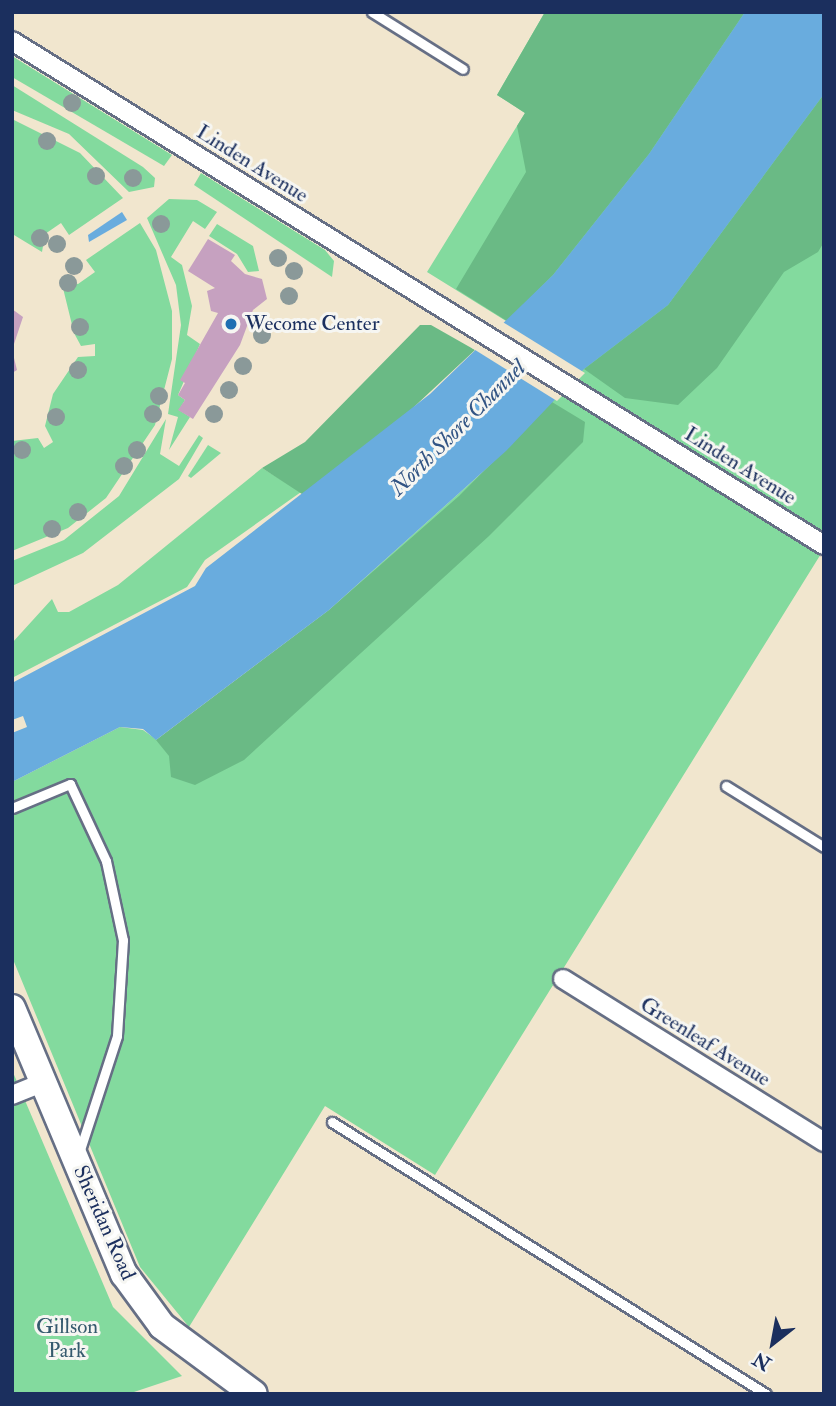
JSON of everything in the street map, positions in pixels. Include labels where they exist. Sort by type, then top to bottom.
[{"type":"street","name":"Linden Avenue","points":[[12,41],[824,545]]},
{"type":"street","name":"Greenleaf Avenue","points":[[563,979],[824,1142]]},
{"type":"street","name":"Sheridan Road","points":[[12,1008],[124,1274],[145,1305],[186,1347],[254,1394]]},
{"type":"street","points":[[12,1095],[44,1082]]},
{"type":"lane","points":[[372,12],[463,69]]},
{"type":"lane","points":[[12,808],[70,784],[106,861],[123,940],[117,1036],[76,1161]]},
{"type":"lane","points":[[726,786],[824,847]]},
{"type":"lane","points":[[332,1122],[766,1394]]},
{"type":"green space","points":[[545,12],[824,12],[824,549],[435,1175],[325,1106],[189,1327],[140,1267],[12,957],[12,782],[120,727],[143,730],[157,740],[329,610],[506,451],[583,369],[427,272],[525,113],[497,95]]},
{"type":"green space","points":[[545,12],[745,12],[649,154],[553,275],[507,321],[456,289],[526,172],[517,126],[525,113],[497,95]]},
{"type":"green space","points":[[12,56],[172,155],[164,166],[12,77]]},
{"type":"green space","points":[[12,85],[143,167],[155,178],[154,187],[129,192],[69,134],[12,110]]},
{"type":"green space","points":[[824,94],[824,242],[818,252],[784,272],[717,368],[678,405],[625,398],[584,369],[668,305]]},
{"type":"green space","points":[[12,119],[80,153],[123,198],[69,235],[61,223],[45,234],[42,252],[14,235]]},
{"type":"green space","points":[[201,173],[325,250],[334,261],[332,277],[194,185]]},
{"type":"green space","points":[[169,199],[197,200],[217,212],[205,229],[193,221],[171,257],[182,265],[192,306],[187,335],[200,344],[178,395],[185,400],[179,410],[190,417],[169,450],[178,417],[168,414],[181,325],[176,285],[147,218]]},
{"type":"green space","points":[[140,223],[156,250],[172,311],[172,359],[155,425],[106,498],[68,528],[12,551],[12,441],[38,438],[44,448],[53,442],[45,426],[53,394],[78,357],[95,356],[95,344],[81,346],[74,333],[61,280],[78,284],[95,272],[86,260]]},
{"type":"green space","points":[[217,224],[253,246],[259,271],[248,272],[237,254],[209,236]]},
{"type":"green space","points":[[420,325],[431,325],[475,350],[386,433],[305,496],[262,468],[305,442]]},
{"type":"green space","points":[[552,402],[585,422],[583,442],[489,536],[244,760],[195,785],[171,777],[169,756],[156,740],[329,610],[459,496]]},
{"type":"green space","points":[[166,419],[160,454],[179,466],[199,435],[203,438],[179,479],[83,553],[12,586],[12,561],[64,540],[119,496]]},
{"type":"green space","points":[[208,445],[221,453],[191,478],[188,476]]},
{"type":"green space","points":[[262,468],[301,492],[205,560],[187,587],[12,678],[12,643],[52,599],[58,612],[69,612],[118,585]]},
{"type":"green space","name":"Gillson Park","points":[[12,1070],[113,1307],[182,1376],[128,1394],[12,1394]]},
{"type":"water","name":"North Shore Channel","points":[[745,12],[824,12],[824,94],[668,305],[584,369],[506,451],[329,610],[156,740],[143,729],[120,727],[12,782],[12,733],[27,727],[23,716],[12,720],[12,683],[195,586],[206,568],[430,394],[553,275],[649,154]]},
{"type":"water","points":[[122,212],[127,220],[89,242],[88,235]]},
{"type":"pier","points":[[501,321],[585,373],[557,401],[472,348]]},
{"type":"building","name":"Wecome Center","points":[[208,239],[235,255],[231,261],[245,274],[262,279],[267,299],[253,310],[240,345],[193,419],[178,410],[185,400],[178,395],[185,383],[180,380],[218,313],[211,311],[207,291],[215,288],[188,271]]},
{"type":"building","points":[[12,309],[23,317],[14,344],[12,344]]},
{"type":"building","points":[[12,350],[17,370],[12,373]]},
{"type":"place","name":"Wecome Center","points":[[231,324]]}]
